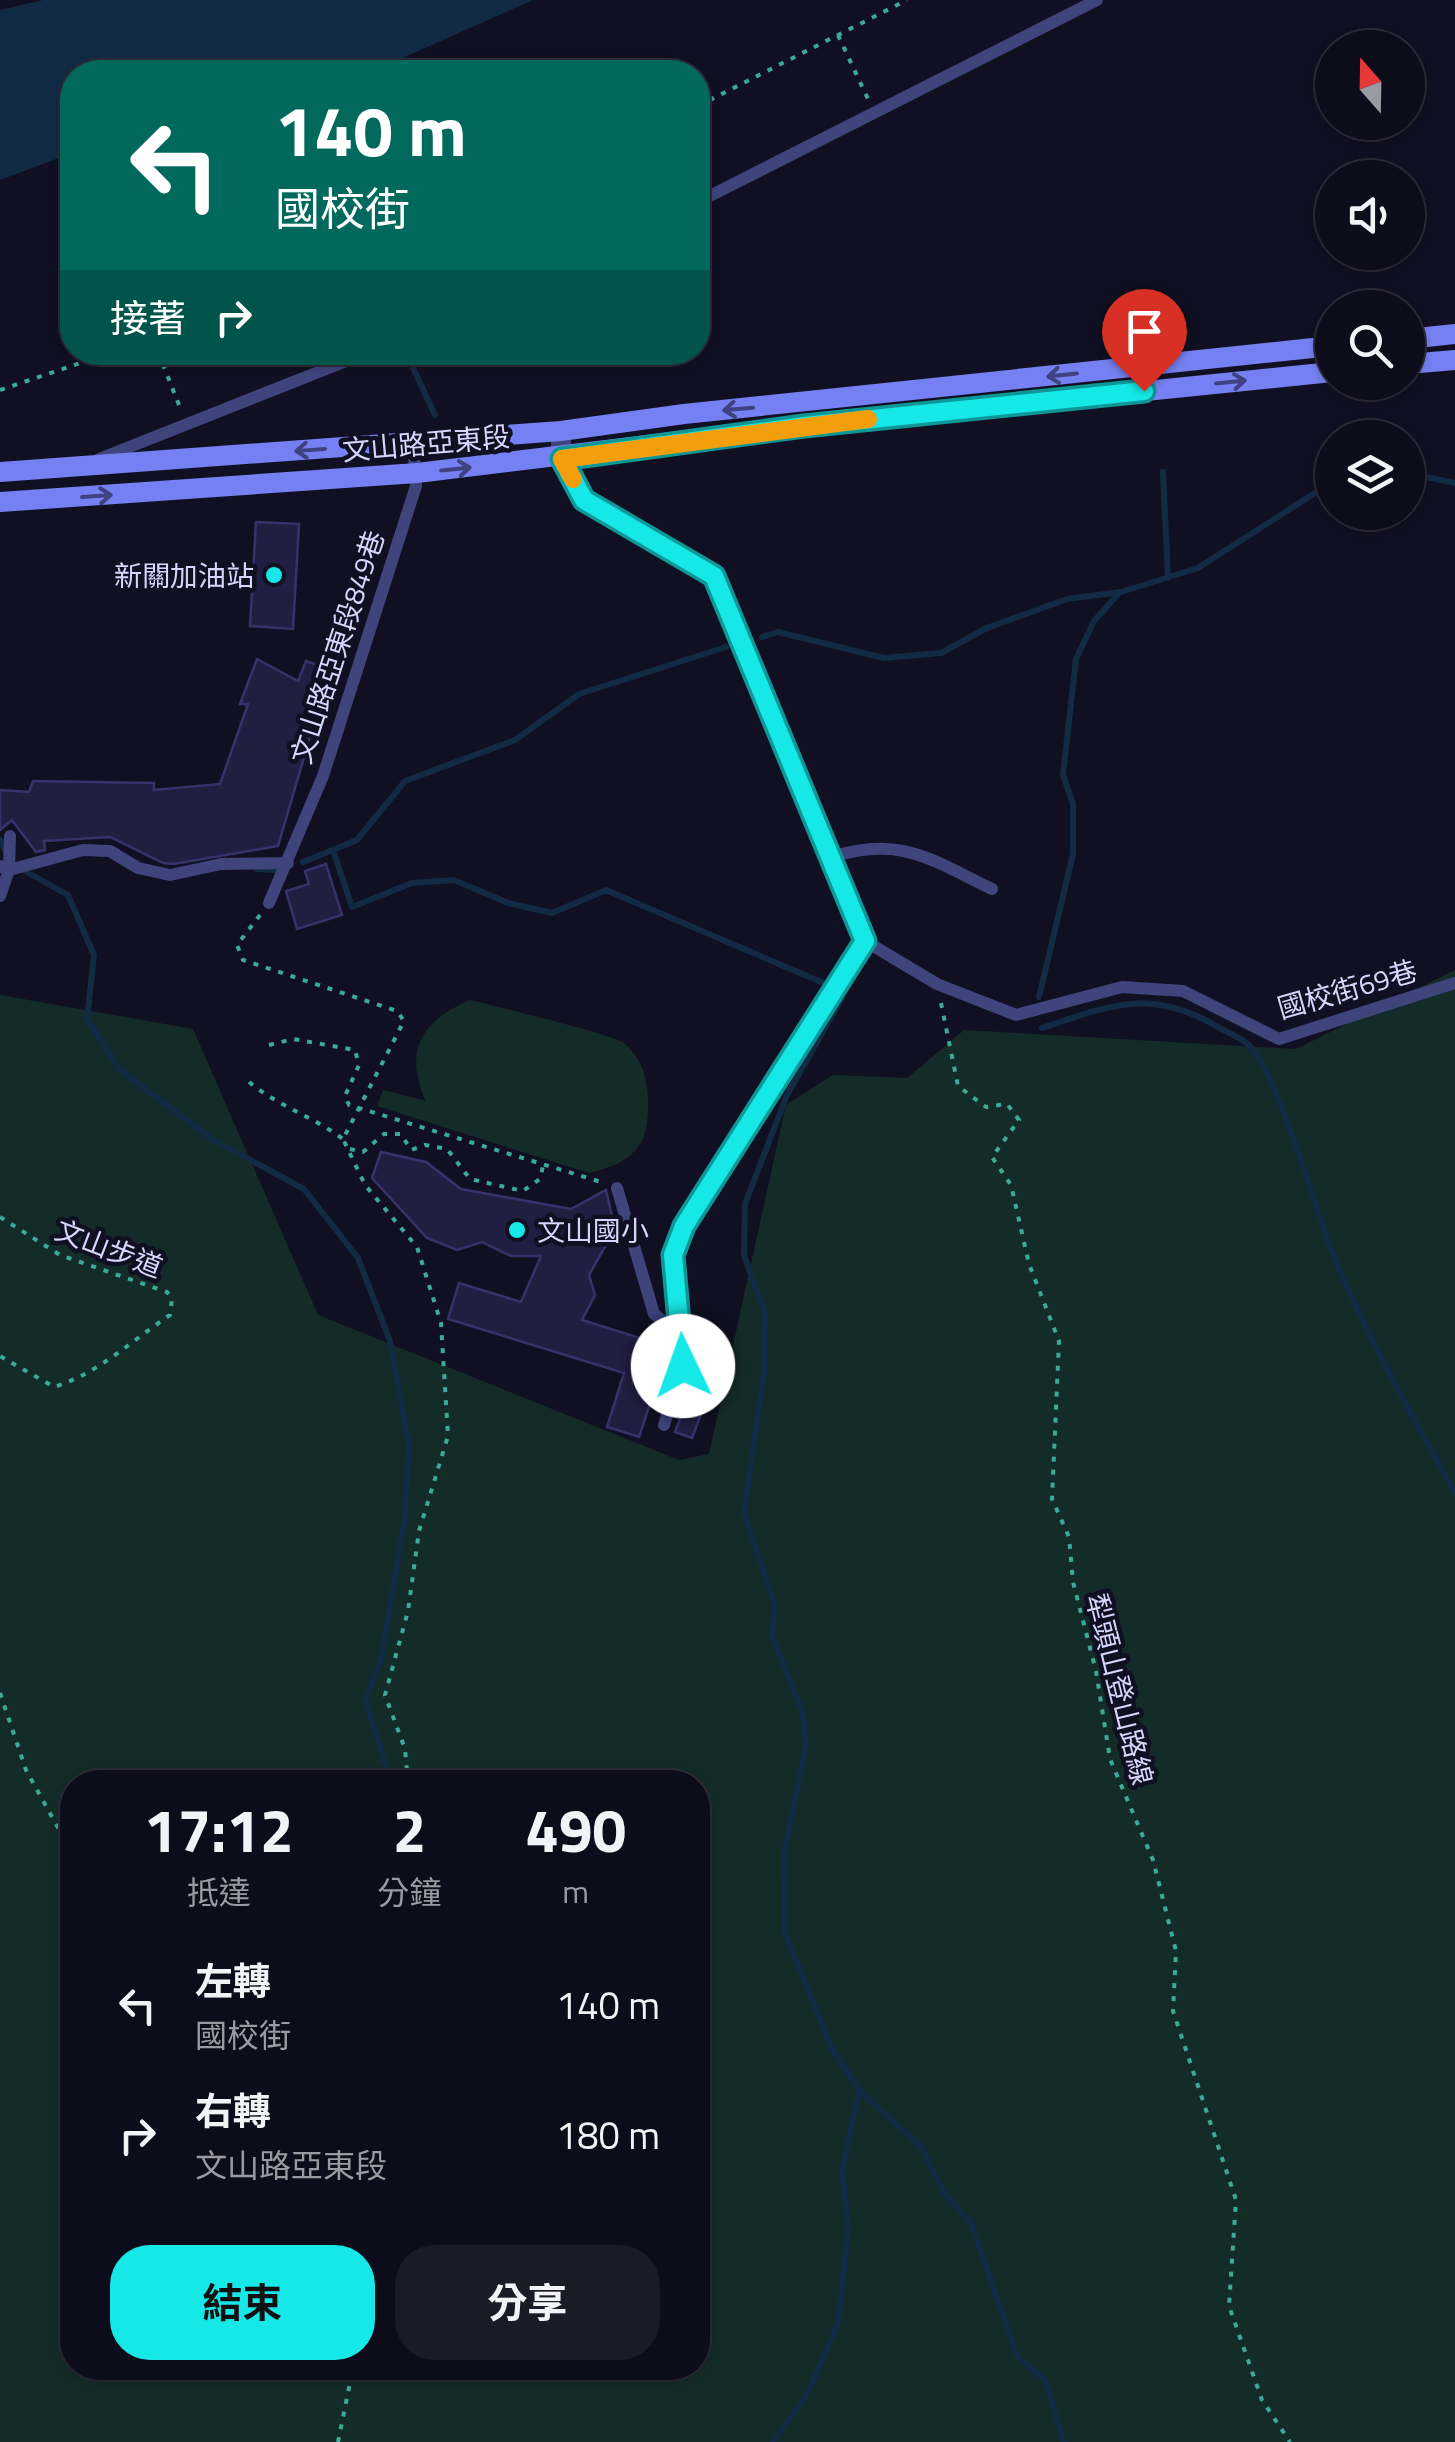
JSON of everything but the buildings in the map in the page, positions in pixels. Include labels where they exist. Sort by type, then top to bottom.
[{"type":"main road","points":[[1425,337],[1455,334]]},
{"type":"main road","name":"文山路亞東段","points":[[0,472],[561,431],[684,414],[1315,348]]},
{"type":"main road","points":[[1425,363],[1455,360]]},
{"type":"main road","name":"文山路亞東段","points":[[0,502],[562,459],[781,428],[1315,374]]},
{"type":"street","points":[[780,405],[781,428]]},
{"type":"street","points":[[684,414],[688,443]]},
{"type":"street","points":[[561,431],[562,459],[584,500],[714,576],[865,941],[684,1226],[673,1255],[683,1337]]},
{"type":"lane","points":[[710,196],[1097,0]]},
{"type":"lane","points":[[78,467],[336,365]]},
{"type":"lane","name":"文山路亞東段849巷","points":[[268,903],[288,863],[328,758],[417,473],[414,443]]},
{"type":"lane","points":[[0,896],[10,836]]},
{"type":"lane","points":[[832,857],[866,846],[887,846],[914,852],[992,889]]},
{"type":"lane","points":[[5,868],[82,850],[110,851],[138,868],[170,875],[221,864],[288,863]]},
{"type":"lane","name":"國校街69巷","points":[[865,941],[937,984],[1016,1015],[1122,986],[1183,992],[1279,1039],[1455,983]]},
{"type":"lane","points":[[616,1188],[654,1314],[683,1337],[683,1366],[664,1425]]},
{"type":"path","points":[[710,100],[907,0]]},
{"type":"path","points":[[838,35],[874,112]]},
{"type":"path","points":[[0,390],[74,365]]},
{"type":"path","points":[[163,365],[186,424]]},
{"type":"path","points":[[268,903],[237,946],[243,960],[396,1011],[404,1021],[343,1139]]},
{"type":"path","name":"犁頭山登山路線","points":[[937,984],[958,1086],[986,1107],[1007,1104],[1019,1120],[992,1157],[1011,1185],[1030,1264],[1059,1341],[1052,1499],[1069,1536],[1072,1582],[1096,1672],[1110,1759],[1153,1860],[1176,1951],[1173,2011],[1236,2200],[1229,2306],[1262,2400],[1290,2442]]},
{"type":"path","points":[[269,1046],[293,1039],[355,1050],[358,1065],[346,1096],[349,1105],[616,1188]]},
{"type":"path","points":[[248,1082],[275,1104],[321,1123],[343,1139],[366,1184],[417,1248],[442,1322],[448,1436],[420,1531],[408,1611],[385,1694],[405,1749],[407,1770]]},
{"type":"path","points":[[400,1134],[406,1122]]},
{"type":"path","points":[[348,1149],[363,1152],[384,1134],[400,1134]]},
{"type":"path","points":[[400,1134],[411,1150],[425,1145],[447,1149],[470,1178],[523,1191],[540,1179],[543,1166]]},
{"type":"path","name":"文山步道","points":[[0,1216],[60,1255],[167,1292],[172,1299],[170,1315],[117,1356],[54,1388],[0,1356]]},
{"type":"path","points":[[0,1693],[26,1770],[60,1831]]},
{"type":"path","points":[[338,2442],[350,2380]]},
{"type":"green space","points":[[1455,970],[1455,2442],[0,2442],[0,995],[193,1029],[318,1315],[679,1460],[709,1454],[786,1105],[833,1075],[907,1078],[964,1030],[1296,1049]]},
{"type":"green space","points":[[470,1000],[625,1044],[639,1061],[647,1091],[645,1134],[635,1151],[619,1163],[589,1173],[377,1106],[383,1090],[426,1101],[416,1067],[421,1040],[439,1018]]},
{"type":"water","points":[[43,0],[533,0],[398,60],[60,60],[60,158],[0,180],[0,10]]},
{"type":"waterway","points":[[412,365],[435,415]]},
{"type":"waterway","points":[[1163,472],[1168,578]]},
{"type":"waterway","points":[[1425,477],[1455,483]]},
{"type":"waterway","points":[[762,637],[778,632],[884,658],[941,653],[987,628],[1067,599],[1121,592],[1198,568],[1315,493]]},
{"type":"waterway","points":[[1039,997],[1073,854],[1073,804],[1063,775],[1076,659],[1094,621],[1119,593]]},
{"type":"waterway","points":[[303,862],[357,840],[405,781],[515,740],[579,694],[726,647]]},
{"type":"waterway","points":[[0,840],[7,854]]},
{"type":"waterway","points":[[333,850],[352,907],[412,883],[454,880],[508,903],[552,913],[606,890],[826,984]]},
{"type":"waterway","points":[[257,869],[276,870]]},
{"type":"waterway","points":[[23,870],[68,895],[94,955],[87,1019],[119,1069],[212,1139],[304,1189],[358,1258],[390,1341],[409,1444],[405,1517],[381,1660],[365,1699],[387,1770]]},
{"type":"waterway","points":[[842,998],[787,1095],[745,1204],[744,1255],[765,1313],[764,1371],[744,1513],[775,1605],[772,1636],[803,1714],[806,1745],[784,1853],[785,1934],[832,2049],[859,2090],[921,2147],[944,2193],[971,2223],[1017,2356],[1045,2380],[1064,2442]]},
{"type":"waterway","points":[[1042,1028],[1109,1007],[1150,1004],[1193,1014],[1249,1045],[1283,1110],[1331,1249],[1359,1312],[1455,1493]]},
{"type":"waterway","points":[[773,2442],[806,2396],[838,2324],[848,2228],[842,2171],[859,2090]]},
{"type":"slow traffic","points":[[573,479],[562,459],[868,419]]},
{"type":"place","name":"新關加油站","points":[[274,575]]},
{"type":"place","name":"文山國小","points":[[517,1230]]},
{"type":"route","points":[[683,1366],[673,1255],[684,1226],[840,986],[865,941],[820,826],[778,737],[730,606],[714,576],[584,500],[562,459],[804,426],[1144,391]]}]
